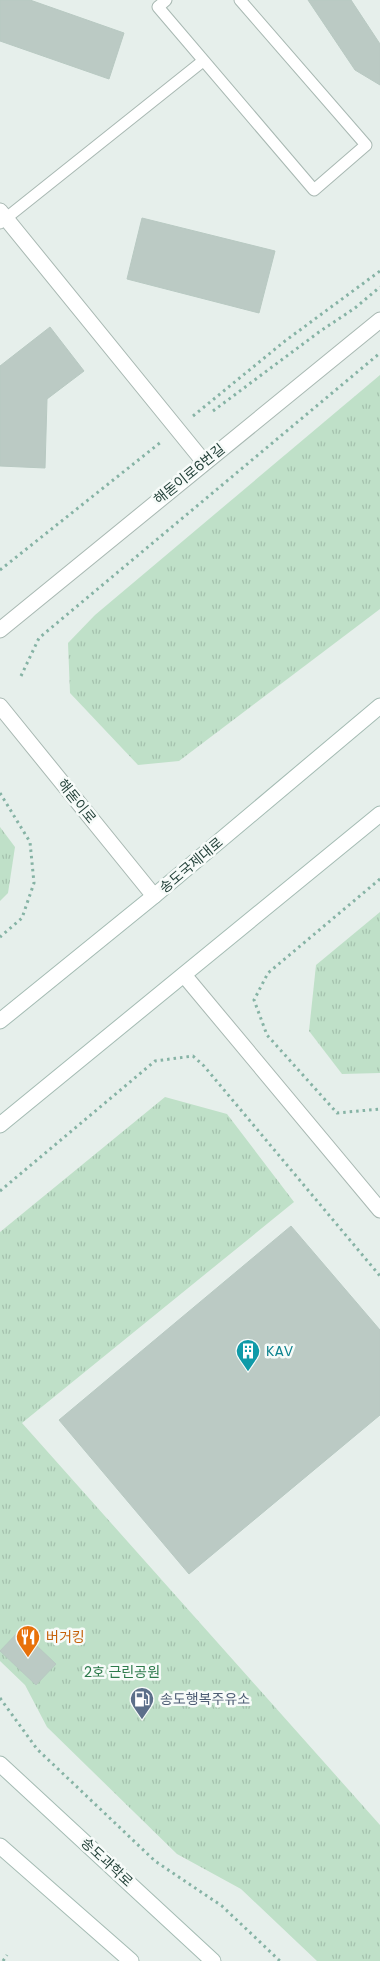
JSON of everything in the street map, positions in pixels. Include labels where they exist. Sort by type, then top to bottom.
[{"type":"main road","points":[[2,218],[204,462]]},
{"type":"main road","name":"해돋이로6번길","points":[[0,630],[380,320]]},
{"type":"main road","name":"해돋이로","points":[[0,706],[154,896]]},
{"type":"main road","name":"송도국제대로","points":[[0,1021],[154,896],[380,706]]},
{"type":"main road","points":[[0,1125],[380,814]]},
{"type":"main road","points":[[184,975],[380,1210]]},
{"type":"main road","name":"송도과학로","points":[[0,1764],[213,1961]]},
{"type":"main road","points":[[0,1846],[131,1961]]},
{"type":"lane","points":[[166,0],[158,6],[203,62],[314,190],[366,146],[240,0]]},
{"type":"lane","points":[[2,218],[203,62]]},
{"type":"path","points":[[192,417],[286,342],[380,271]]},
{"type":"path","points":[[213,411],[319,332],[355,308],[380,287]]},
{"type":"path","points":[[21,676],[39,638],[380,353]]},
{"type":"path","points":[[0,570],[161,442]]},
{"type":"path","points":[[0,793],[30,842],[34,883],[22,918],[0,937]]},
{"type":"path","points":[[380,879],[268,972],[254,1000],[267,1035],[338,1113],[380,1109]]},
{"type":"path","points":[[0,1191],[155,1061],[193,1056],[380,1276]]},
{"type":"path","points":[[0,1698],[37,1749],[156,1861],[222,1906],[280,1961]]},
{"type":"path","points":[[3,1961],[7,1955]]},
{"type":"green space","points":[[380,375],[380,609],[179,761],[138,765],[70,693],[68,643],[95,615]]},
{"type":"green space","points":[[0,827],[15,847],[8,893],[0,901]]},
{"type":"green space","points":[[380,912],[380,1073],[342,1074],[309,1031],[316,965]]},
{"type":"green space","name":"2호 근린공원","points":[[165,1097],[227,1114],[294,1202],[22,1423],[380,1825],[380,1961],[317,1961],[241,1889],[177,1854],[47,1727],[25,1685],[0,1661],[0,1232]]},
{"type":"building","points":[[0,0],[30,0],[124,33],[109,79],[0,41]]},
{"type":"building","points":[[308,0],[351,0],[380,44],[380,85],[355,70]]},
{"type":"building","points":[[142,218],[275,251],[259,313],[127,279]]},
{"type":"building","points":[[50,327],[84,371],[47,399],[45,468],[0,466],[0,366]]},
{"type":"building","name":"KAV","points":[[291,1226],[380,1330],[380,1415],[189,1574],[59,1420]]},
{"type":"building","name":"버거킹","points":[[20,1630],[56,1664],[36,1685],[0,1651]]},
{"type":"place","name":"KAV","points":[[248,1372]]},
{"type":"place","name":"버거킹","points":[[28,1658]]},
{"type":"place","name":"송도행복주유소","points":[[142,1720]]}]
